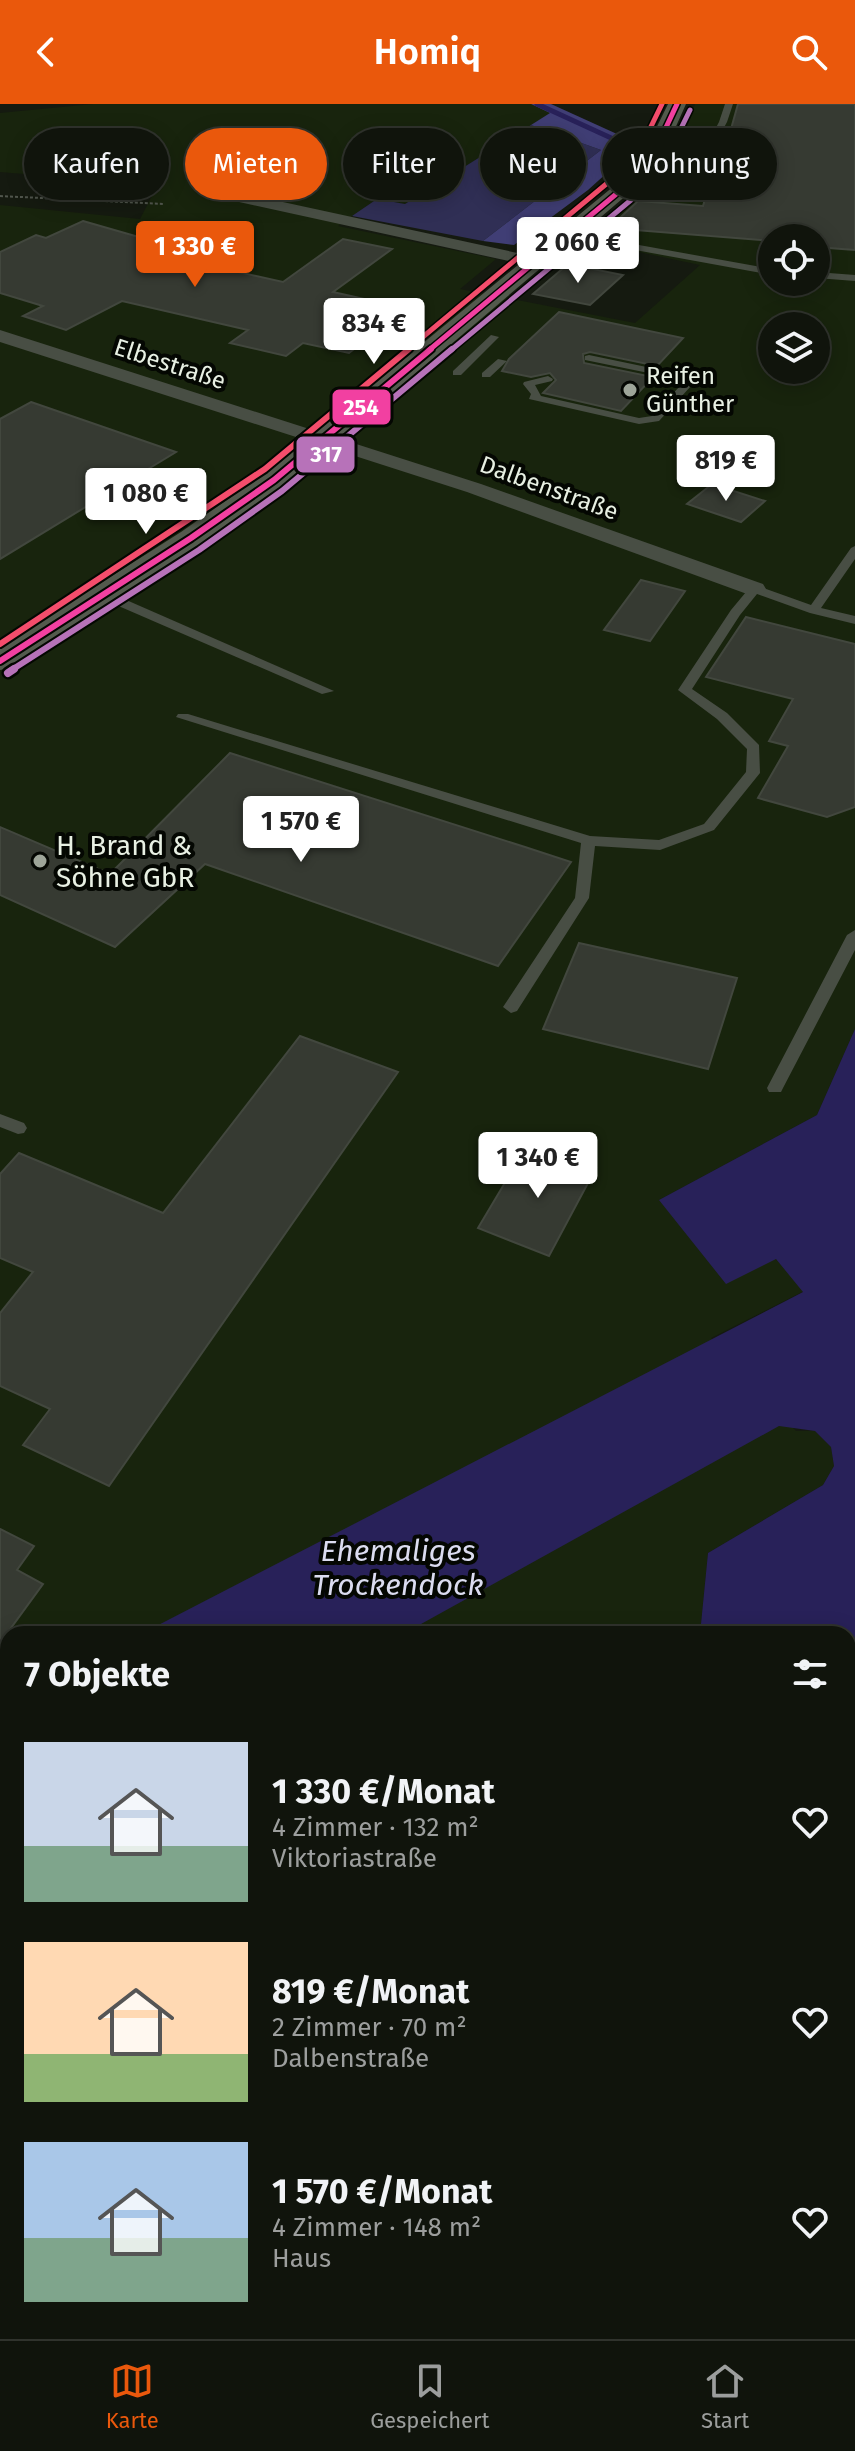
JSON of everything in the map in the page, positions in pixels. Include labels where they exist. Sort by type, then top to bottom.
[{"type":"main road","points":[[666,128],[677,104]]},
{"type":"main road","points":[[0,661],[229,512],[324,440],[609,200]]},
{"type":"street","points":[[250,200],[536,262]]},
{"type":"street","name":"Elbestraße","points":[[0,336],[324,440]]},
{"type":"street","name":"Dalbenstraße","points":[[324,440],[474,488],[755,589]]},
{"type":"lane","points":[[720,128],[729,104]]},
{"type":"lane","points":[[567,235],[758,269]]},
{"type":"lane","points":[[830,276],[855,278]]},
{"type":"lane","points":[[457,373],[494,337]]},
{"type":"lane","points":[[546,386],[528,384],[537,394],[533,397],[639,421],[655,419],[686,386],[676,376],[589,358]]},
{"type":"lane","points":[[475,372],[500,367],[486,375]]},
{"type":"lane","points":[[814,610],[855,550]]},
{"type":"lane","points":[[183,717],[589,841],[660,845],[709,827],[753,773],[754,748],[722,716],[685,690],[735,613],[755,589],[814,610],[855,620]]},
{"type":"lane","points":[[104,595],[327,691]]},
{"type":"lane","points":[[511,1007],[582,898],[585,853],[589,841]]},
{"type":"lane","points":[[775,1088],[855,935]]},
{"type":"lane","points":[[0,1120],[18,1128]]},
{"type":"path","points":[[0,196],[164,204]]},
{"type":"shaded area","points":[[93,104],[531,104],[551,113],[527,128],[480,128],[480,157],[464,167],[464,128],[343,128],[343,200],[376,200],[338,226],[496,259],[460,289],[635,323],[700,265],[587,241],[632,200],[777,200],[777,128],[687,128],[695,104],[855,104],[855,1029],[817,1115],[659,1200],[776,1259],[804,1291],[711,1338],[796,1431],[815,1431],[831,1447],[834,1466],[823,1485],[708,1553],[701,1626],[0,1626],[0,205],[140,219],[150,200],[169,200],[169,128],[24,128],[24,174],[0,172],[0,113]]},
{"type":"shaded area","points":[[531,104],[551,104],[604,128],[602,177],[586,191],[586,162],[601,150],[586,145],[586,128],[539,128],[531,125],[550,113]]},
{"type":"shaded area","points":[[586,145],[601,150],[586,162]]},
{"type":"shaded area","points":[[480,157],[480,200],[536,200],[483,241],[352,216],[376,200],[405,204],[411,200],[464,200],[464,167]]},
{"type":"shaded area","points":[[383,200],[411,200],[405,204]]},
{"type":"shaded area","points":[[536,200],[575,200],[514,245],[483,241]]},
{"type":"water","name":"Ehemaliges Trockendock","points":[[855,1029],[855,1626],[701,1626],[708,1553],[823,1485],[834,1466],[831,1447],[815,1431],[779,1426],[417,1626],[156,1626],[803,1292],[776,1259],[726,1284],[659,1200],[817,1115]]},
{"type":"building","points":[[738,104],[855,104],[855,250],[830,248],[830,224],[758,224],[758,240],[609,228],[638,201],[703,206],[705,200],[777,200],[777,128],[731,128]]},
{"type":"building","points":[[83,221],[205,256],[193,262],[283,282],[343,239],[392,249],[333,292],[405,308],[401,312],[406,313],[367,344],[362,343],[349,353],[303,343],[286,356],[230,343],[248,330],[122,301],[66,330],[23,316],[43,306],[0,293],[0,252],[36,235],[46,238]]},
{"type":"building","points":[[568,264],[623,275],[590,305],[533,294]]},
{"type":"building","points":[[559,312],[683,338],[657,366],[590,352],[583,354],[584,363],[653,377],[621,411],[543,393],[556,380],[550,373],[531,377],[502,371],[509,359]]},
{"type":"building","points":[[31,402],[176,452],[0,559],[0,419]]},
{"type":"building","points":[[712,484],[765,501],[741,522],[687,504]]},
{"type":"building","points":[[641,580],[685,591],[650,641],[604,630]]},
{"type":"building","points":[[746,617],[855,644],[855,807],[827,817],[758,798],[788,746],[769,741],[793,699],[706,677]]},
{"type":"building","points":[[230,753],[571,862],[498,966],[205,864],[115,947],[0,895],[0,827],[110,874]]},
{"type":"building","points":[[579,943],[737,978],[708,1069],[543,1029]]},
{"type":"building","points":[[300,1036],[398,1072],[109,1486],[23,1445],[50,1409],[0,1386],[0,1313],[33,1272],[0,1258],[0,1174],[19,1153],[163,1213]]},
{"type":"building","points":[[528,1144],[596,1168],[549,1256],[478,1228]]},
{"type":"building","points":[[0,1529],[34,1546],[17,1570],[43,1584],[12,1626],[0,1626]]},
{"type":"waterway","points":[[537,104],[602,134]]},
{"type":"transit line","points":[[0,644],[265,469],[611,180],[643,143],[662,104]]},
{"type":"transit line","name":"254","points":[[0,661],[191,538],[274,480],[621,190],[655,151],[677,104]]},
{"type":"transit line","name":"317","points":[[8,673],[199,550],[282,491],[631,200],[666,159],[690,110]]},
{"type":"place","name":"Reifen Günther","points":[[630,390]]},
{"type":"place","name":"H. Brand & Söhne GbR","points":[[40,861]]}]
